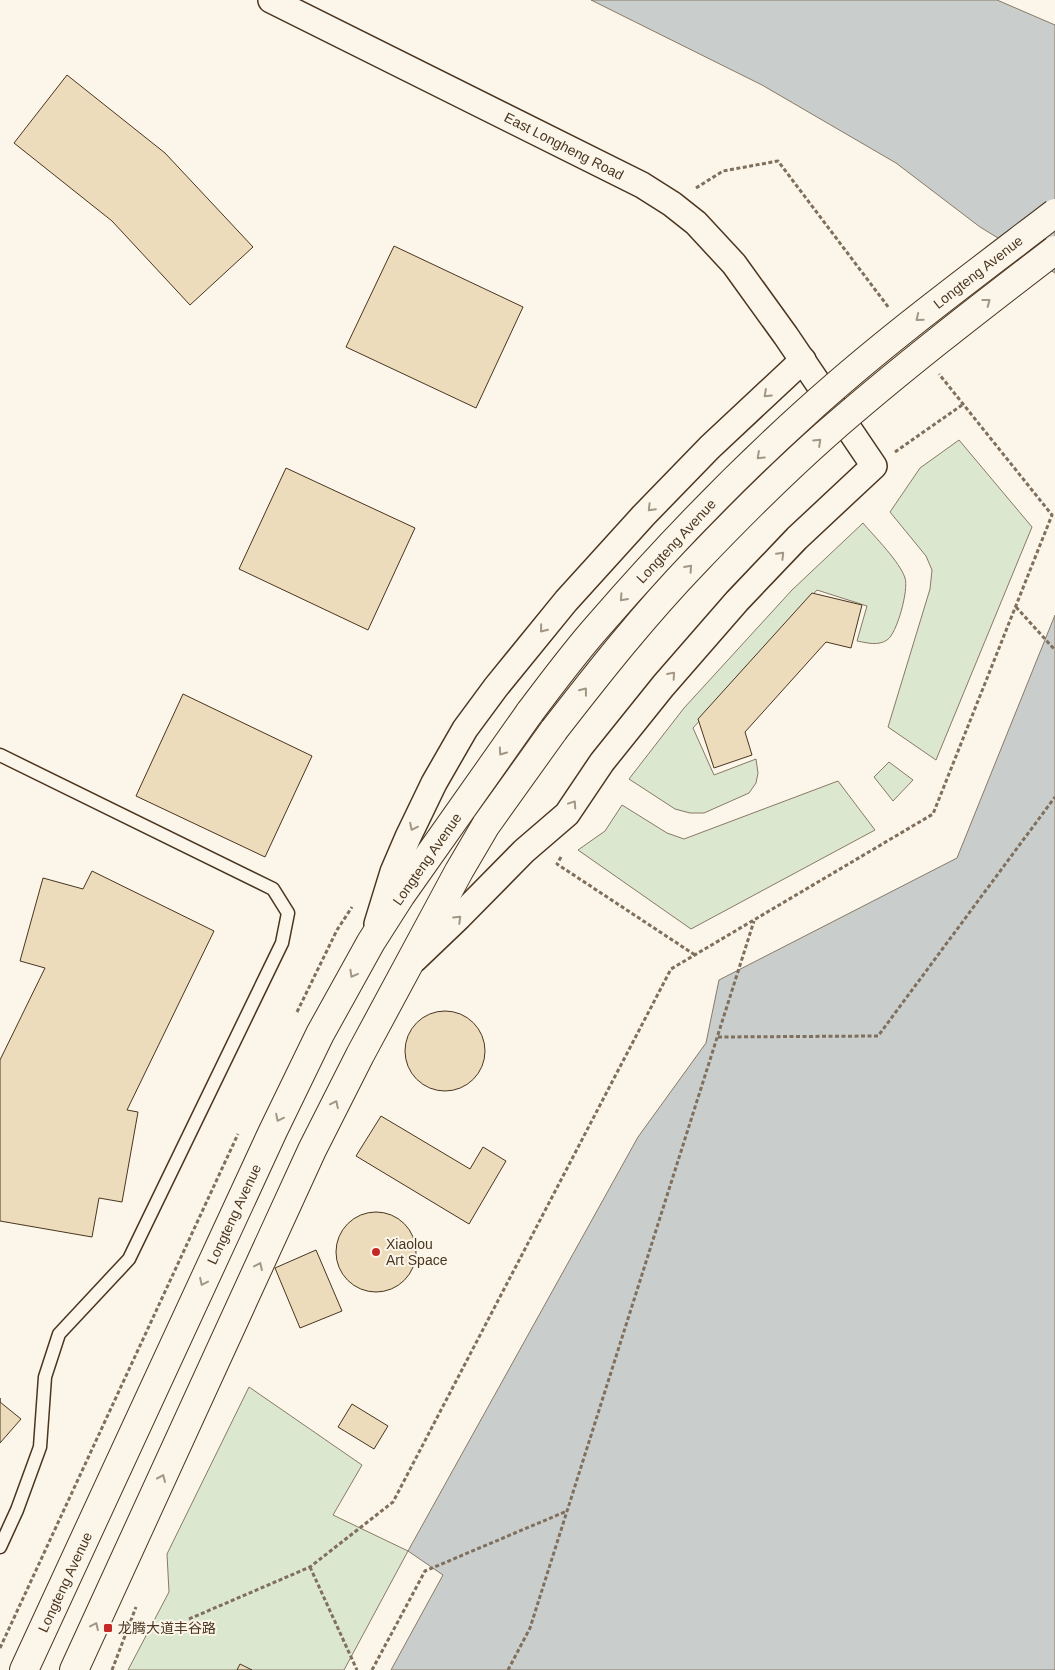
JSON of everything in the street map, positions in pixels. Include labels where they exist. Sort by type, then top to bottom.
[{"type":"main road","name":"Longteng Avenue","points":[[24,1670],[272,1131],[320,1034],[371,942],[401,895],[530,712],[597,627],[672,543],[804,414],[948,295],[1055,213]]},
{"type":"main road","name":"Longteng Avenue","points":[[74,1670],[312,1150],[360,1055],[459,871],[486,825],[554,730],[620,646],[694,563],[758,498],[824,436],[894,376],[1055,250]]},
{"type":"street","name":"East Longheng Road","points":[[271,0],[642,185],[672,204],[696,223],[734,264],[874,466]]},
{"type":"street","points":[[371,942],[393,872],[408,836],[465,729],[496,687],[566,601],[644,516],[710,447],[802,360]]},
{"type":"street","points":[[410,964],[460,917],[524,851],[567,814],[602,762],[650,701],[737,601],[797,538],[874,466]]},
{"type":"lane","points":[[0,755],[273,889],[288,913],[282,943],[128,1259],[59,1334],[45,1377],[40,1447],[17,1510],[0,1547]]},
{"type":"path","points":[[672,204],[723,171],[778,161],[890,308]]},
{"type":"path","points":[[189,1619],[310,1567],[394,1502],[671,969],[933,814],[1052,515],[935,369]]},
{"type":"path","points":[[874,466],[962,405]]},
{"type":"path","points":[[1016,607],[1055,650]]},
{"type":"path","points":[[718,1037],[878,1036],[1055,797]]},
{"type":"path","points":[[557,864],[695,955]]},
{"type":"path","points":[[508,1670],[530,1628],[754,920]]},
{"type":"path","points":[[372,1670],[425,1571],[567,1511]]},
{"type":"path","points":[[310,1567],[357,1670]]},
{"type":"green space","points":[[959,440],[1032,527],[936,760],[888,727],[930,589],[932,570],[926,556],[890,512],[920,468]]},
{"type":"green space","points":[[863,523],[892,557],[905,578],[904,601],[891,636],[880,643],[873,644],[857,641],[867,606],[817,590],[693,728],[714,775],[756,759],[758,773],[756,783],[749,793],[704,813],[690,813],[675,809],[629,779],[684,708],[792,590]]},
{"type":"green space","points":[[889,762],[913,780],[893,801],[874,777]]},
{"type":"green space","points":[[838,781],[875,830],[691,929],[578,850],[605,831],[622,805],[667,833],[684,839]]},
{"type":"green space","points":[[249,1387],[362,1465],[333,1515],[408,1551],[344,1670],[128,1670],[169,1592],[167,1554]]},
{"type":"shaded area","points":[[591,0],[997,0],[1055,25],[1055,273],[980,227],[896,163],[762,85]]},
{"type":"shaded area","points":[[1055,615],[1055,1670],[391,1670],[443,1575],[408,1551],[638,1137],[706,1043],[719,980],[957,858]]},
{"type":"building","points":[[67,75],[165,153],[253,247],[190,305],[112,221],[14,143]]},
{"type":"building","points":[[394,246],[523,307],[476,408],[346,347]]},
{"type":"building","points":[[286,468],[415,528],[368,630],[239,569]]},
{"type":"building","points":[[812,593],[862,605],[851,648],[826,642],[745,732],[752,755],[714,768],[698,719]]},
{"type":"building","points":[[183,694],[312,756],[265,857],[136,796]]},
{"type":"building","points":[[92,871],[214,931],[127,1110],[138,1112],[122,1202],[99,1198],[92,1237],[0,1221],[0,1060],[45,968],[20,961],[43,878],[83,889]]},
{"type":"building","points":[[445,1011],[460,1014],[473,1023],[482,1036],[485,1051],[482,1066],[473,1079],[460,1088],[445,1091],[430,1088],[417,1079],[408,1066],[405,1051],[408,1036],[417,1023],[430,1014]]},
{"type":"building","points":[[381,1116],[470,1169],[483,1147],[506,1161],[469,1224],[356,1156]]},
{"type":"building","name":"Xiaolou Art Space","points":[[376,1212],[391,1215],[404,1224],[413,1237],[416,1252],[413,1267],[404,1280],[391,1289],[376,1292],[361,1289],[348,1280],[339,1267],[336,1252],[339,1237],[348,1224],[361,1215]]},
{"type":"building","points":[[316,1250],[342,1311],[300,1328],[275,1268]]},
{"type":"building","points":[[0,1402],[21,1419],[0,1443]]},
{"type":"building","points":[[352,1404],[388,1426],[374,1449],[338,1427]]},
{"type":"building","points":[[240,1664],[252,1670],[237,1670]]},
{"type":"place","name":"Xiaolou Art Space","points":[[376,1252]]},
{"type":"place","name":"龙腾大道丰谷路","points":[[108,1628]]}]
